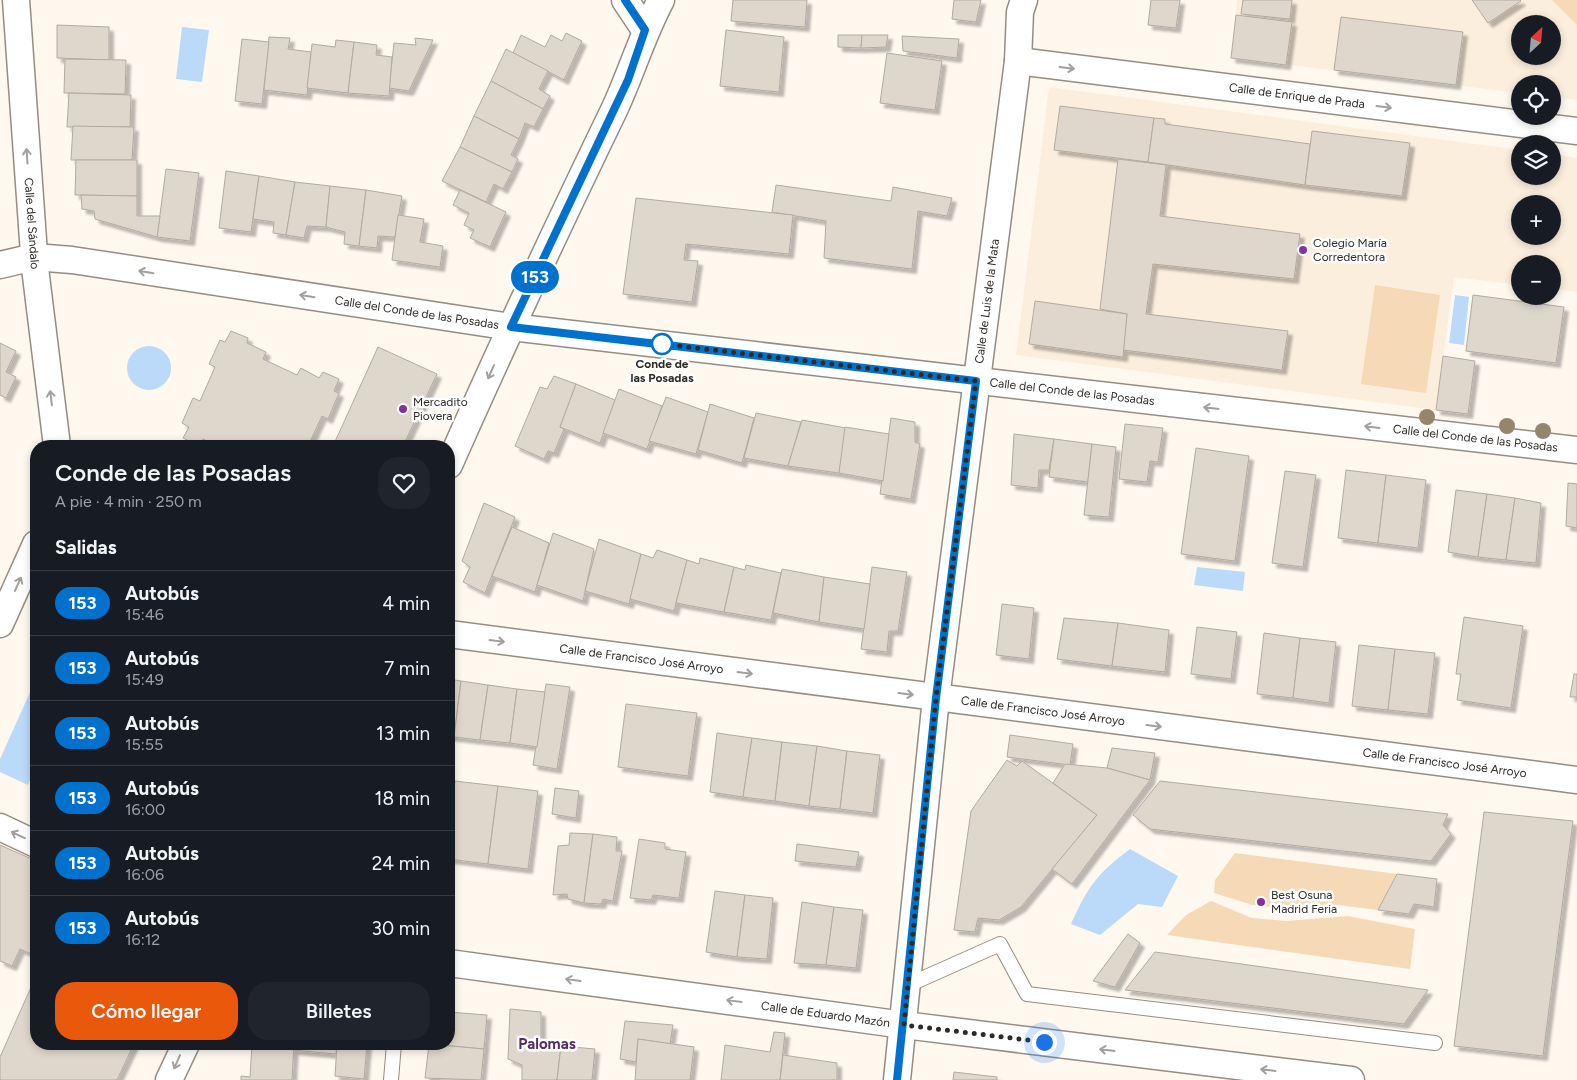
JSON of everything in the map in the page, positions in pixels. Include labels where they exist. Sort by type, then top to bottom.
[{"type":"street","name":"Calle del Sándalo","points":[[16,0],[34,257],[56,440]]},
{"type":"street","points":[[625,0],[645,30]]},
{"type":"street","points":[[455,452],[511,327],[628,80],[645,30],[661,0]]},
{"type":"street","name":"Calle de Luis de la Mata","points":[[897,1080],[936,698],[1018,61],[1020,12],[1024,0]]},
{"type":"street","name":"Calle de Enrique de Prada","points":[[1018,61],[1577,132]]},
{"type":"street","name":"Calle del Conde de las Posadas","points":[[0,265],[34,257],[72,260],[511,327],[1577,450]]},
{"type":"street","points":[[0,624],[30,557]]},
{"type":"street","name":"Calle de Francisco José Arroyo","points":[[455,635],[1577,780]]},
{"type":"street","points":[[0,827],[30,841]]},
{"type":"street","name":"Calle de Eduardo Mazón","points":[[455,964],[904,1025],[1352,1080]]},
{"type":"street","points":[[169,1080],[183,1050]]},
{"type":"lane","points":[[908,985],[1000,944],[1027,994],[1435,1042]]},
{"type":"lane","points":[[391,1080],[394,1050]]},
{"type":"shaded area","points":[[1237,0],[1577,0],[1577,100],[1561,98],[1561,75],[1511,75],[1511,92],[1231,58]]},
{"type":"shaded area","points":[[1552,0],[1577,0],[1577,25]]},
{"type":"shaded area","name":"Colegio María Corredentora","points":[[1049,87],[1511,149],[1511,185],[1561,185],[1561,155],[1577,158],[1577,292],[1561,290],[1561,255],[1511,255],[1511,284],[1454,277],[1436,410],[1016,355]]},
{"type":"shaded area","points":[[1375,285],[1440,295],[1426,393],[1361,384]]},
{"type":"shaded area","points":[[1235,853],[1397,874],[1378,910],[1338,905],[1321,905],[1299,909],[1253,905],[1214,893],[1215,880]]},
{"type":"shaded area","points":[[1211,901],[1252,918],[1286,921],[1348,916],[1415,929],[1410,969],[1167,935],[1186,915]]},
{"type":"water","points":[[182,27],[209,30],[202,82],[176,79]]},
{"type":"water","points":[[1455,295],[1469,297],[1464,345],[1449,343]]},
{"type":"water","points":[[149,346],[161,350],[167,356],[171,368],[167,380],[161,386],[149,390],[137,386],[131,380],[127,368],[131,356],[137,350]]},
{"type":"water","points":[[1197,567],[1245,572],[1243,591],[1194,585]]},
{"type":"water","points":[[30,692],[30,780],[28,785],[0,772],[0,759]]},
{"type":"water","points":[[1130,849],[1178,876],[1162,907],[1138,904],[1100,935],[1071,924],[1094,882],[1109,866]]},
{"type":"building","points":[[733,0],[807,0],[805,27],[731,21]]},
{"type":"building","points":[[954,0],[981,0],[976,22],[952,19]]},
{"type":"building","points":[[1151,0],[1180,0],[1176,28],[1148,25]]},
{"type":"building","points":[[1243,0],[1292,0],[1290,19],[1241,14]]},
{"type":"building","points":[[1472,0],[1520,0],[1521,1],[1488,23]]},
{"type":"building","points":[[1236,15],[1292,22],[1286,65],[1231,58]]},
{"type":"building","points":[[1341,17],[1463,32],[1456,85],[1334,70]]},
{"type":"building","points":[[57,25],[109,27],[109,60],[57,58]]},
{"type":"building","points":[[726,30],[784,37],[779,92],[720,86]]},
{"type":"building","points":[[566,33],[582,41],[564,80],[513,53],[521,35],[545,47],[551,35],[562,41]]},
{"type":"building","points":[[838,35],[862,35],[861,48],[838,47]]},
{"type":"building","points":[[862,35],[888,35],[886,47],[861,48]]},
{"type":"building","points":[[902,36],[959,39],[957,58],[903,51]]},
{"type":"building","points":[[269,37],[290,38],[288,49],[311,52],[307,95],[264,90]]},
{"type":"building","points":[[415,38],[433,40],[409,91],[389,88],[394,43],[416,45]]},
{"type":"building","points":[[242,39],[269,42],[262,104],[235,101]]},
{"type":"building","points":[[336,40],[354,42],[348,93],[307,88],[312,44],[335,47]]},
{"type":"building","points":[[354,42],[377,45],[376,55],[392,57],[389,96],[348,93]]},
{"type":"building","points":[[506,49],[548,71],[539,89],[550,96],[543,109],[491,81]]},
{"type":"building","points":[[887,53],[942,61],[935,110],[880,103]]},
{"type":"building","points":[[65,59],[126,60],[125,94],[64,93]]},
{"type":"building","points":[[491,81],[543,109],[534,127],[525,123],[519,139],[474,116]]},
{"type":"building","points":[[69,93],[131,95],[130,127],[67,127]]},
{"type":"building","points":[[1060,106],[1154,118],[1148,162],[1054,150]]},
{"type":"building","points":[[474,116],[519,139],[511,155],[518,159],[512,172],[460,147]]},
{"type":"building","points":[[1154,118],[1165,119],[1165,124],[1310,144],[1305,185],[1148,162]]},
{"type":"building","points":[[73,126],[134,127],[132,160],[71,160]]},
{"type":"building","points":[[1312,131],[1410,143],[1402,196],[1305,185]]},
{"type":"building","points":[[460,147],[512,172],[503,189],[494,184],[486,202],[442,181]]},
{"type":"building","points":[[1118,159],[1166,165],[1160,216],[1300,234],[1294,279],[1153,264],[1146,314],[1288,331],[1282,370],[1123,350],[1127,314],[1100,309]]},
{"type":"building","points":[[76,160],[137,160],[137,196],[75,195]]},
{"type":"building","points":[[166,169],[199,173],[190,241],[157,237]]},
{"type":"building","points":[[226,171],[259,176],[251,232],[219,228]]},
{"type":"building","points":[[259,176],[295,182],[286,235],[273,233],[274,222],[253,219]]},
{"type":"building","points":[[295,182],[330,186],[326,227],[307,226],[304,238],[286,235]]},
{"type":"building","points":[[776,185],[891,201],[893,187],[952,198],[947,216],[918,211],[912,269],[824,258],[826,221],[772,212]]},
{"type":"building","points":[[330,186],[366,190],[359,246],[344,244],[345,232],[326,227]]},
{"type":"building","points":[[366,190],[402,196],[395,237],[378,236],[377,248],[359,246]]},
{"type":"building","points":[[460,190],[506,212],[490,247],[470,238],[474,230],[464,225],[469,213],[453,205]]},
{"type":"building","points":[[81,195],[137,196],[137,216],[160,216],[157,237],[95,219],[94,211],[82,209]]},
{"type":"building","points":[[636,198],[793,215],[789,254],[686,244],[684,260],[698,261],[692,302],[623,294]]},
{"type":"building","points":[[398,215],[424,219],[420,242],[443,246],[440,267],[392,260]]},
{"type":"building","points":[[1473,295],[1511,300],[1511,305],[1564,307],[1556,363],[1466,351]]},
{"type":"building","points":[[1035,301],[1127,314],[1123,357],[1029,344]]},
{"type":"building","points":[[231,331],[248,338],[247,343],[266,352],[263,359],[297,375],[301,368],[319,378],[323,372],[339,379],[334,391],[339,393],[328,419],[322,416],[311,440],[187,440],[183,438],[189,427],[182,423],[193,398],[200,401],[215,367],[209,364],[220,340],[225,342]]},
{"type":"building","points":[[0,343],[16,351],[6,372],[16,377],[6,398],[0,395]]},
{"type":"building","points":[[378,347],[437,374],[406,440],[336,440]]},
{"type":"building","points":[[1443,356],[1475,361],[1468,414],[1436,410]]},
{"type":"building","points":[[554,376],[576,384],[560,427],[564,429],[554,453],[548,451],[544,459],[515,446],[540,387],[547,389]]},
{"type":"building","points":[[576,384],[615,400],[600,443],[560,427]]},
{"type":"building","points":[[619,389],[662,406],[647,449],[603,433]]},
{"type":"building","points":[[666,397],[708,412],[696,454],[649,441]]},
{"type":"building","points":[[710,404],[754,418],[742,463],[698,450]]},
{"type":"building","points":[[756,413],[801,422],[788,466],[744,458]]},
{"type":"building","points":[[891,418],[915,422],[915,442],[920,444],[911,499],[880,494]]},
{"type":"building","points":[[802,420],[846,428],[839,473],[788,466]]},
{"type":"building","points":[[1125,424],[1163,428],[1158,462],[1150,461],[1147,482],[1119,479]]},
{"type":"building","points":[[845,427],[889,434],[883,481],[839,473]]},
{"type":"building","points":[[1014,434],[1054,439],[1049,470],[1039,470],[1038,488],[1011,485]]},
{"type":"building","points":[[1054,439],[1092,444],[1088,482],[1049,477]]},
{"type":"building","points":[[1092,444],[1116,447],[1109,517],[1084,515]]},
{"type":"building","points":[[1196,448],[1249,456],[1235,561],[1181,554]]},
{"type":"building","points":[[1346,470],[1386,475],[1378,543],[1338,538]]},
{"type":"building","points":[[1285,471],[1316,475],[1303,567],[1272,563]]},
{"type":"building","points":[[1386,475],[1426,480],[1418,548],[1378,543]]},
{"type":"building","points":[[1568,483],[1577,484],[1577,528],[1566,526]]},
{"type":"building","points":[[1456,490],[1487,494],[1478,557],[1448,552]]},
{"type":"building","points":[[1487,494],[1515,498],[1506,560],[1478,557]]},
{"type":"building","points":[[1515,498],[1541,503],[1536,563],[1506,560]]},
{"type":"building","points":[[484,503],[515,517],[485,593],[463,582],[470,567],[462,561]]},
{"type":"building","points":[[512,527],[549,543],[535,592],[492,576]]},
{"type":"building","points":[[553,533],[594,549],[583,601],[537,585]]},
{"type":"building","points":[[599,539],[641,554],[629,604],[585,591]]},
{"type":"building","points":[[657,550],[687,560],[674,611],[630,599],[641,554],[653,558]]},
{"type":"building","points":[[700,558],[734,567],[724,612],[676,603],[687,560],[699,564]]},
{"type":"building","points":[[746,565],[781,573],[771,620],[724,612],[734,567],[745,570]]},
{"type":"building","points":[[872,567],[907,572],[898,631],[889,631],[887,652],[861,649]]},
{"type":"building","points":[[782,569],[824,577],[819,622],[773,613]]},
{"type":"building","points":[[824,577],[870,584],[864,629],[819,622]]},
{"type":"building","points":[[1002,604],[1034,608],[1029,659],[996,655]]},
{"type":"building","points":[[1464,617],[1523,626],[1511,708],[1457,700],[1461,674],[1456,674]]},
{"type":"building","points":[[1064,618],[1118,623],[1112,666],[1057,659]]},
{"type":"building","points":[[1118,623],[1169,630],[1165,672],[1112,666]]},
{"type":"building","points":[[1197,627],[1237,632],[1231,679],[1191,674]]},
{"type":"building","points":[[1264,633],[1300,638],[1293,698],[1257,694]]},
{"type":"building","points":[[1300,638],[1336,642],[1329,703],[1293,698]]},
{"type":"building","points":[[1359,645],[1395,649],[1388,710],[1352,706]]},
{"type":"building","points":[[1395,649],[1435,653],[1428,714],[1388,710]]},
{"type":"building","points":[[1574,674],[1577,674],[1577,697],[1570,697]]},
{"type":"building","points":[[455,680],[461,681],[455,729]]},
{"type":"building","points":[[461,681],[488,685],[480,740],[455,737]]},
{"type":"building","points":[[546,684],[570,687],[557,769],[533,765]]},
{"type":"building","points":[[488,685],[517,689],[510,743],[480,740]]},
{"type":"building","points":[[517,689],[545,692],[537,747],[510,743]]},
{"type":"building","points":[[626,704],[697,713],[688,776],[618,767]]},
{"type":"building","points":[[717,733],[752,738],[743,797],[710,792]]},
{"type":"building","points":[[1010,735],[1073,744],[1070,765],[1007,757]]},
{"type":"building","points":[[752,738],[782,742],[775,801],[743,797]]},
{"type":"building","points":[[782,742],[817,746],[809,806],[775,801]]},
{"type":"building","points":[[817,746],[847,751],[840,809],[809,806]]},
{"type":"building","points":[[1112,748],[1155,753],[1150,780],[1107,768]]},
{"type":"building","points":[[847,751],[880,755],[873,813],[840,809]]},
{"type":"building","points":[[1007,760],[1017,766],[1022,761],[1097,815],[1021,907],[999,920],[978,918],[975,932],[954,930],[971,811]]},
{"type":"building","points":[[1065,764],[1107,768],[1150,780],[1072,884],[1052,869],[1097,815],[1053,783]]},
{"type":"building","points":[[455,781],[498,786],[488,864],[455,860]]},
{"type":"building","points":[[1160,781],[1448,814],[1443,825],[1451,834],[1431,861],[1150,829],[1133,815]]},
{"type":"building","points":[[498,786],[538,791],[528,869],[488,864]]},
{"type":"building","points":[[555,788],[579,791],[576,818],[552,814]]},
{"type":"building","points":[[1484,812],[1573,821],[1543,1056],[1454,1046]]},
{"type":"building","points":[[570,833],[593,834],[584,903],[568,899],[567,894],[553,895],[558,846],[569,845]]},
{"type":"building","points":[[593,834],[617,837],[616,851],[622,851],[613,901],[603,899],[601,904],[584,903]]},
{"type":"building","points":[[639,839],[665,843],[665,849],[686,852],[679,898],[653,895],[651,900],[630,898]]},
{"type":"building","points":[[797,844],[859,852],[856,867],[795,861]]},
{"type":"building","points":[[0,845],[30,858],[30,953],[20,949],[12,966],[0,961]]},
{"type":"building","points":[[1397,874],[1437,879],[1434,907],[1414,904],[1409,914],[1378,910]]},
{"type":"building","points":[[715,891],[745,895],[737,957],[706,952]]},
{"type":"building","points":[[745,895],[773,898],[767,959],[737,957]]},
{"type":"building","points":[[802,902],[834,907],[826,965],[794,963]]},
{"type":"building","points":[[834,907],[863,910],[856,968],[826,965]]},
{"type":"building","points":[[1128,934],[1140,943],[1115,987],[1093,981]]},
{"type":"building","points":[[1155,952],[1428,990],[1404,1024],[1125,990]]},
{"type":"building","points":[[30,990],[30,1050],[131,1050],[117,1080],[0,1080],[0,1057]]},
{"type":"building","points":[[510,1009],[541,1012],[541,1044],[561,1046],[557,1080],[522,1080],[522,1065],[508,1059]]},
{"type":"building","points":[[455,1012],[487,1015],[484,1049],[455,1046]]},
{"type":"building","points":[[625,1021],[673,1025],[670,1044],[638,1039],[636,1062],[620,1059]]},
{"type":"building","points":[[774,1032],[785,1033],[780,1080],[721,1080],[725,1045],[770,1052]]},
{"type":"building","points":[[638,1039],[694,1047],[690,1080],[635,1080]]},
{"type":"building","points":[[455,1046],[484,1049],[481,1080],[425,1078],[428,1050],[455,1050]]},
{"type":"building","points":[[561,1046],[595,1049],[592,1080],[557,1080]]},
{"type":"building","points":[[252,1050],[294,1050],[292,1080],[241,1080],[241,1076],[250,1077]]},
{"type":"building","points":[[293,1050],[336,1050],[336,1054]]},
{"type":"building","points":[[337,1050],[366,1050],[364,1079],[335,1076]]},
{"type":"building","points":[[783,1055],[837,1063],[837,1080],[780,1080]]},
{"type":"building","points":[[954,1072],[997,1077],[997,1080],[953,1080]]},
{"type":"bus line","name":"153","points":[[625,0],[645,30],[628,80],[511,327],[976,381],[936,698],[897,1080]]},
{"type":"place","name":"Colegio María Corredentora","points":[[1303,250]]},
{"type":"place","name":"Conde de las Posadas","points":[[662,344]]},
{"type":"place","name":"Mercadito Piovera","points":[[403,409]]},
{"type":"place","name":"Best Osuna Madrid Feria","points":[[1261,902]]},
{"type":"district","name":"Palomas","points":[[547,1044]]},
{"type":"route","points":[[662,344],[976,381],[936,698],[904,1025],[1044,1042]]}]
